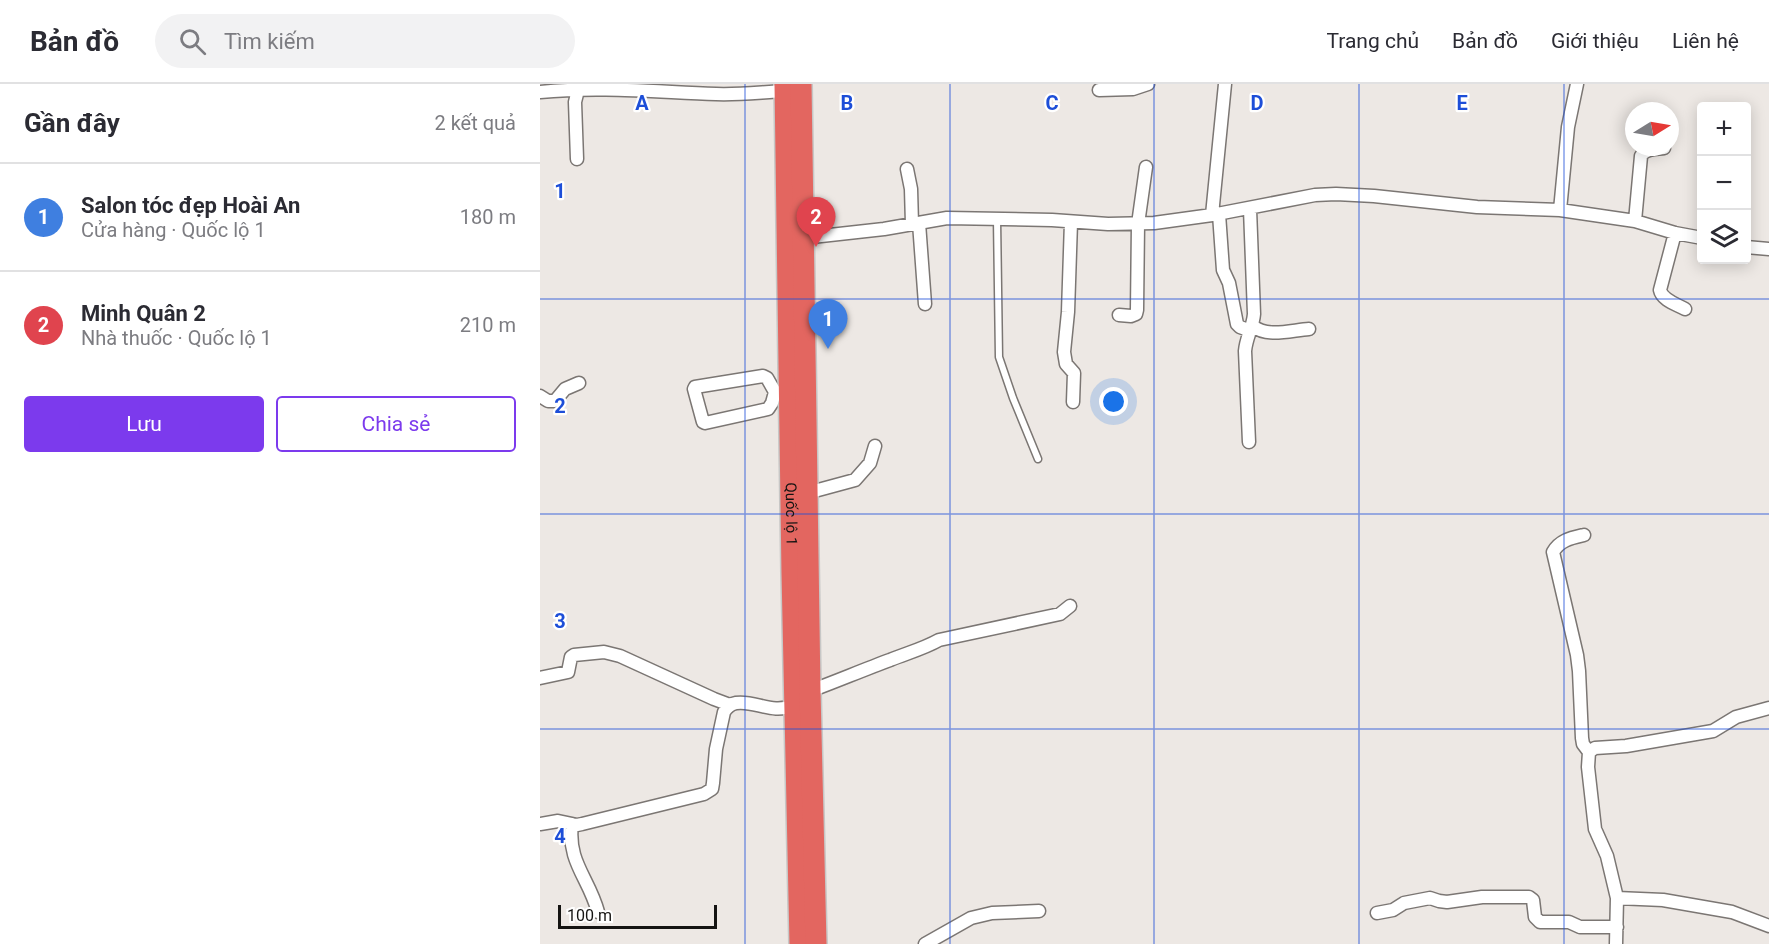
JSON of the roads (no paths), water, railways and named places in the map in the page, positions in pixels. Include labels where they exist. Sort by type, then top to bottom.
[{"type":"highway","name":"Quốc lộ 1","points":[[791,86],[803,238],[816,944]]},
{"type":"highway","name":"Quốc lộ 1","points":[[791,86],[782,391],[795,705],[800,944]]},
{"type":"highway","points":[[793,944],[799,908]]},
{"type":"street","points":[[1099,90],[1133,89],[1148,84]]},
{"type":"street","points":[[1224,84],[1216,214],[1223,270],[1229,283],[1237,324],[1240,327],[1266,333],[1309,329]]},
{"type":"street","points":[[1560,210],[1568,127],[1577,84]]},
{"type":"street","points":[[540,92],[559,87],[578,90],[625,87],[718,94],[791,86]]},
{"type":"street","points":[[577,159],[575,102],[578,90]]},
{"type":"street","points":[[1635,221],[1641,156]]},
{"type":"street","points":[[1119,315],[1131,316],[1136,314],[1137,310],[1138,224],[1146,167]]},
{"type":"street","points":[[907,169],[925,304]]},
{"type":"street","points":[[803,238],[875,231],[947,218],[1138,224],[1250,209],[1315,195],[1335,194],[1477,207],[1560,210],[1635,221],[1697,237]]},
{"type":"street","points":[[1249,442],[1245,351],[1252,328],[1254,307],[1250,209]]},
{"type":"street","points":[[1071,222],[1068,312],[1064,352],[1066,364],[1074,373],[1073,402]]},
{"type":"street","points":[[1675,233],[1660,290],[1664,298],[1685,309]]},
{"type":"street","points":[[1751,247],[1769,249]]},
{"type":"street","points":[[762,376],[782,391],[768,409],[704,423],[694,389],[697,386],[762,376]]},
{"type":"street","points":[[540,396],[548,401],[555,401],[565,388],[579,383]]},
{"type":"street","points":[[807,493],[855,480],[870,463],[875,446]]},
{"type":"street","points":[[1584,535],[1565,540],[1553,552],[1577,655],[1582,738],[1589,752],[1588,767],[1595,829],[1607,856],[1617,897],[1616,944]]},
{"type":"street","points":[[810,691],[921,650],[939,640],[1060,614],[1070,606]]},
{"type":"street","points":[[540,678],[568,672],[571,657],[574,655],[604,652],[620,656],[730,705],[738,703],[780,709],[795,705]]},
{"type":"street","points":[[540,824],[558,821],[582,824],[693,798],[709,792],[712,789],[716,749],[724,712],[730,705]]},
{"type":"street","points":[[1589,752],[1595,748],[1626,746],[1713,731],[1736,717],[1769,708]]},
{"type":"street","points":[[572,824],[570,835],[573,854],[598,912]]},
{"type":"street","points":[[1377,913],[1393,910],[1404,903],[1430,898],[1447,902],[1482,897],[1529,897],[1533,900],[1535,917],[1540,922],[1569,922],[1580,927],[1617,927]]},
{"type":"street","points":[[1617,897],[1663,900],[1732,912],[1769,926]]},
{"type":"street","points":[[926,944],[971,918],[992,914],[1039,911]]},
{"type":"lane","points":[[997,219],[999,357],[1008,387],[1038,459]]},
{"type":"place","name":"Minh Quân 2","points":[[816,247]]},
{"type":"place","name":"Salon tóc đẹp Hoài An","points":[[828,349]]}]
